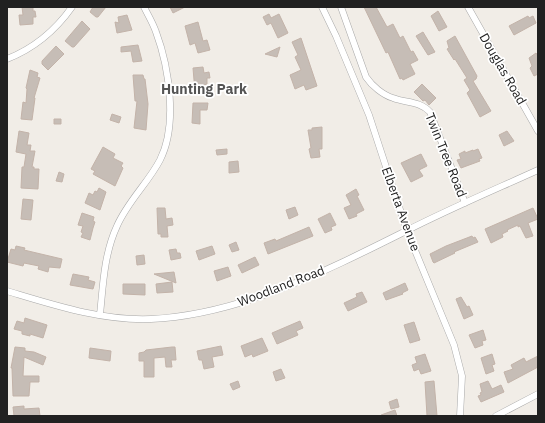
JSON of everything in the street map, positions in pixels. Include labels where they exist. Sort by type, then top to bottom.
[{"type":"street","points":[[7,59],[22,53],[45,38],[63,20],[72,7]]},
{"type":"street","points":[[100,315],[109,246],[127,206],[150,176],[160,160],[169,134],[170,119],[166,66],[156,30],[144,7]]},
{"type":"street","name":"Elberta Avenue","points":[[322,7],[336,36],[369,115],[407,230],[445,323],[462,376],[460,416]]},
{"type":"street","name":"Twin Tree Road","points":[[341,7],[366,77],[371,84],[387,96],[414,102],[424,106],[430,112],[465,203]]},
{"type":"street","name":"Douglas Road","points":[[468,7],[538,131]]},
{"type":"street","name":"Woodland Road","points":[[7,291],[67,309],[100,315],[152,319],[200,314],[276,290],[324,270],[538,170]]},
{"type":"street","points":[[496,416],[538,394]]},
{"type":"building","points":[[22,7],[33,7],[36,17],[33,17],[33,24],[20,25],[19,15],[23,15]]},
{"type":"building","points":[[93,7],[106,7],[98,17],[96,17],[90,12]]},
{"type":"building","points":[[170,7],[185,7],[173,13]]},
{"type":"building","points":[[364,7],[376,7],[387,27],[393,24],[400,38],[403,36],[411,52],[413,51],[418,60],[410,64],[415,74],[403,80],[402,78],[400,79],[388,52],[386,53]]},
{"type":"building","points":[[438,11],[447,27],[439,31],[431,16]]},
{"type":"building","points":[[269,14],[271,18],[279,14],[288,33],[278,38],[271,23],[267,25],[263,17]]},
{"type":"building","points":[[127,15],[132,30],[117,33],[115,22],[119,23],[118,17]]},
{"type":"building","points":[[528,16],[529,18],[533,16],[536,23],[514,35],[509,26]]},
{"type":"building","points":[[82,21],[90,29],[74,47],[72,47],[65,41]]},
{"type":"building","points":[[198,22],[203,41],[207,40],[210,50],[198,53],[195,43],[190,45],[185,26]]},
{"type":"building","points":[[423,32],[435,52],[428,55],[416,36]]},
{"type":"building","points":[[455,36],[477,76],[473,81],[491,111],[480,117],[467,93],[470,90],[464,80],[467,78],[447,49],[449,48],[447,41]]},
{"type":"building","points":[[301,38],[317,86],[306,90],[304,85],[295,89],[290,75],[301,70],[295,57],[298,55],[292,42]]},
{"type":"building","points":[[138,45],[142,61],[133,62],[131,51],[121,52],[121,47]]},
{"type":"building","points":[[56,46],[64,54],[48,70],[42,64],[42,61]]},
{"type":"building","points":[[280,47],[277,57],[265,54]]},
{"type":"building","points":[[536,53],[538,56],[538,74],[534,76],[530,68],[532,66],[529,58]]},
{"type":"building","points":[[203,67],[204,73],[209,72],[210,78],[207,78],[207,84],[204,85],[205,91],[195,92],[193,68]]},
{"type":"building","points":[[30,70],[38,73],[37,77],[40,78],[34,98],[32,120],[21,119],[23,102],[26,103],[26,88]]},
{"type":"building","points":[[133,75],[143,75],[145,79],[148,104],[146,130],[134,128],[137,101],[135,101]]},
{"type":"building","points":[[422,84],[436,98],[429,105],[414,92]]},
{"type":"building","points":[[193,103],[208,103],[207,110],[200,110],[200,124],[192,123]]},
{"type":"building","points":[[112,114],[121,117],[119,123],[110,120]]},
{"type":"building","points":[[54,119],[61,119],[61,124],[54,124]]},
{"type":"building","points":[[322,127],[322,149],[319,149],[320,157],[311,158],[308,130]]},
{"type":"building","points":[[19,131],[29,133],[27,145],[31,145],[30,151],[35,151],[32,167],[34,167],[34,169],[39,169],[38,189],[21,188],[22,167],[24,167],[26,154],[16,152]]},
{"type":"building","points":[[507,131],[514,141],[504,146],[499,135]]},
{"type":"building","points":[[103,147],[115,154],[113,158],[123,163],[121,166],[123,168],[115,186],[93,174],[95,171],[91,169]]},
{"type":"building","points":[[227,149],[227,154],[217,155],[216,150]]},
{"type":"building","points":[[478,149],[482,158],[479,159],[480,161],[461,168],[457,160],[461,159],[459,154],[465,151],[465,153]]},
{"type":"building","points":[[421,154],[427,166],[419,170],[423,176],[411,182],[401,163]]},
{"type":"building","points":[[238,161],[239,172],[229,173],[229,162]]},
{"type":"building","points":[[59,172],[64,174],[62,182],[56,181]]},
{"type":"building","points":[[99,188],[106,192],[100,210],[85,203],[89,193],[93,195]]},
{"type":"building","points":[[356,189],[359,195],[357,196],[364,210],[356,214],[357,216],[349,219],[344,208],[351,205],[346,195]]},
{"type":"building","points":[[23,199],[33,200],[31,220],[21,219]]},
{"type":"building","points":[[295,207],[298,215],[289,219],[286,210]]},
{"type":"building","points":[[157,208],[165,208],[166,219],[172,218],[173,225],[167,226],[168,237],[161,237],[161,234],[158,234]]},
{"type":"building","points":[[533,208],[538,219],[528,223],[533,236],[526,238],[518,225],[507,230],[508,231],[502,234],[503,237],[491,243],[485,229]]},
{"type":"building","points":[[82,213],[94,217],[93,221],[95,222],[90,240],[81,237],[83,233],[81,232],[83,226],[78,225]]},
{"type":"building","points":[[330,213],[336,225],[331,227],[332,230],[325,233],[318,219]]},
{"type":"building","points":[[309,227],[313,236],[268,254],[264,243],[275,239],[276,241]]},
{"type":"building","points":[[472,236],[473,238],[475,237],[478,242],[454,252],[455,253],[434,263],[433,262],[430,254]]},
{"type":"building","points":[[236,242],[239,250],[232,252],[229,245]]},
{"type":"building","points":[[16,246],[25,248],[24,250],[62,259],[60,268],[49,267],[48,272],[38,269],[39,266],[24,263],[23,266],[7,262],[11,249],[15,250]]},
{"type":"building","points":[[212,246],[215,254],[199,260],[196,251]]},
{"type":"building","points":[[176,249],[177,253],[180,253],[181,258],[171,260],[169,250]]},
{"type":"building","points":[[144,255],[145,264],[137,265],[136,256]]},
{"type":"building","points":[[255,257],[259,265],[242,273],[238,265]]},
{"type":"building","points":[[228,267],[231,276],[217,281],[214,271]]},
{"type":"building","points":[[174,272],[176,283],[154,274]]},
{"type":"building","points":[[73,274],[89,277],[88,280],[95,282],[93,289],[70,285]]},
{"type":"building","points":[[172,282],[173,292],[157,293],[156,284]]},
{"type":"building","points":[[405,283],[408,290],[402,293],[403,294],[386,300],[383,293]]},
{"type":"building","points":[[123,284],[145,284],[145,295],[123,294]]},
{"type":"building","points":[[362,292],[367,302],[348,311],[344,303],[357,297],[356,294]]},
{"type":"building","points":[[461,297],[467,307],[469,306],[473,315],[464,319],[456,299]]},
{"type":"building","points":[[25,318],[47,325],[43,338],[30,334],[30,336],[22,334],[22,331],[14,329],[17,321],[24,323]]},
{"type":"building","points":[[300,321],[303,328],[296,331],[298,335],[277,344],[272,333]]},
{"type":"building","points":[[414,322],[420,340],[410,343],[404,325]]},
{"type":"building","points":[[483,330],[486,340],[482,341],[483,345],[475,348],[469,335]]},
{"type":"building","points":[[262,338],[268,351],[253,357],[252,354],[245,357],[241,346]]},
{"type":"building","points":[[221,346],[223,355],[212,357],[214,367],[204,369],[202,360],[199,360],[197,351]]},
{"type":"building","points":[[15,347],[25,348],[25,351],[34,352],[46,357],[43,365],[24,357],[23,376],[39,376],[39,382],[30,382],[29,396],[13,396],[11,368]]},
{"type":"building","points":[[175,347],[176,360],[171,360],[172,367],[166,367],[165,357],[154,358],[154,377],[144,377],[144,361],[139,361],[139,353],[146,350]]},
{"type":"building","points":[[90,348],[111,351],[110,361],[89,358]]},
{"type":"building","points":[[425,354],[431,371],[421,374],[419,369],[414,371],[412,365],[417,363],[415,357]]},
{"type":"building","points":[[492,354],[495,364],[492,365],[494,371],[486,374],[481,358]]},
{"type":"building","points":[[538,356],[538,367],[508,383],[504,372],[513,369],[511,365],[524,358],[526,362]]},
{"type":"building","points":[[281,369],[285,378],[276,381],[273,372]]},
{"type":"building","points":[[238,381],[240,387],[233,390],[230,384]]},
{"type":"building","points":[[434,381],[437,416],[427,416],[425,382]]},
{"type":"building","points":[[488,381],[492,389],[501,385],[504,392],[481,402],[478,396],[481,395],[480,393],[482,392],[480,384]]},
{"type":"building","points":[[397,399],[399,407],[391,409],[389,402]]},
{"type":"building","points":[[24,406],[24,409],[39,408],[40,416],[14,416],[13,407]]},
{"type":"building","points":[[395,410],[397,416],[381,416],[381,415]]},
{"type":"district","name":"Hunting Park","points":[[204,89]]}]
